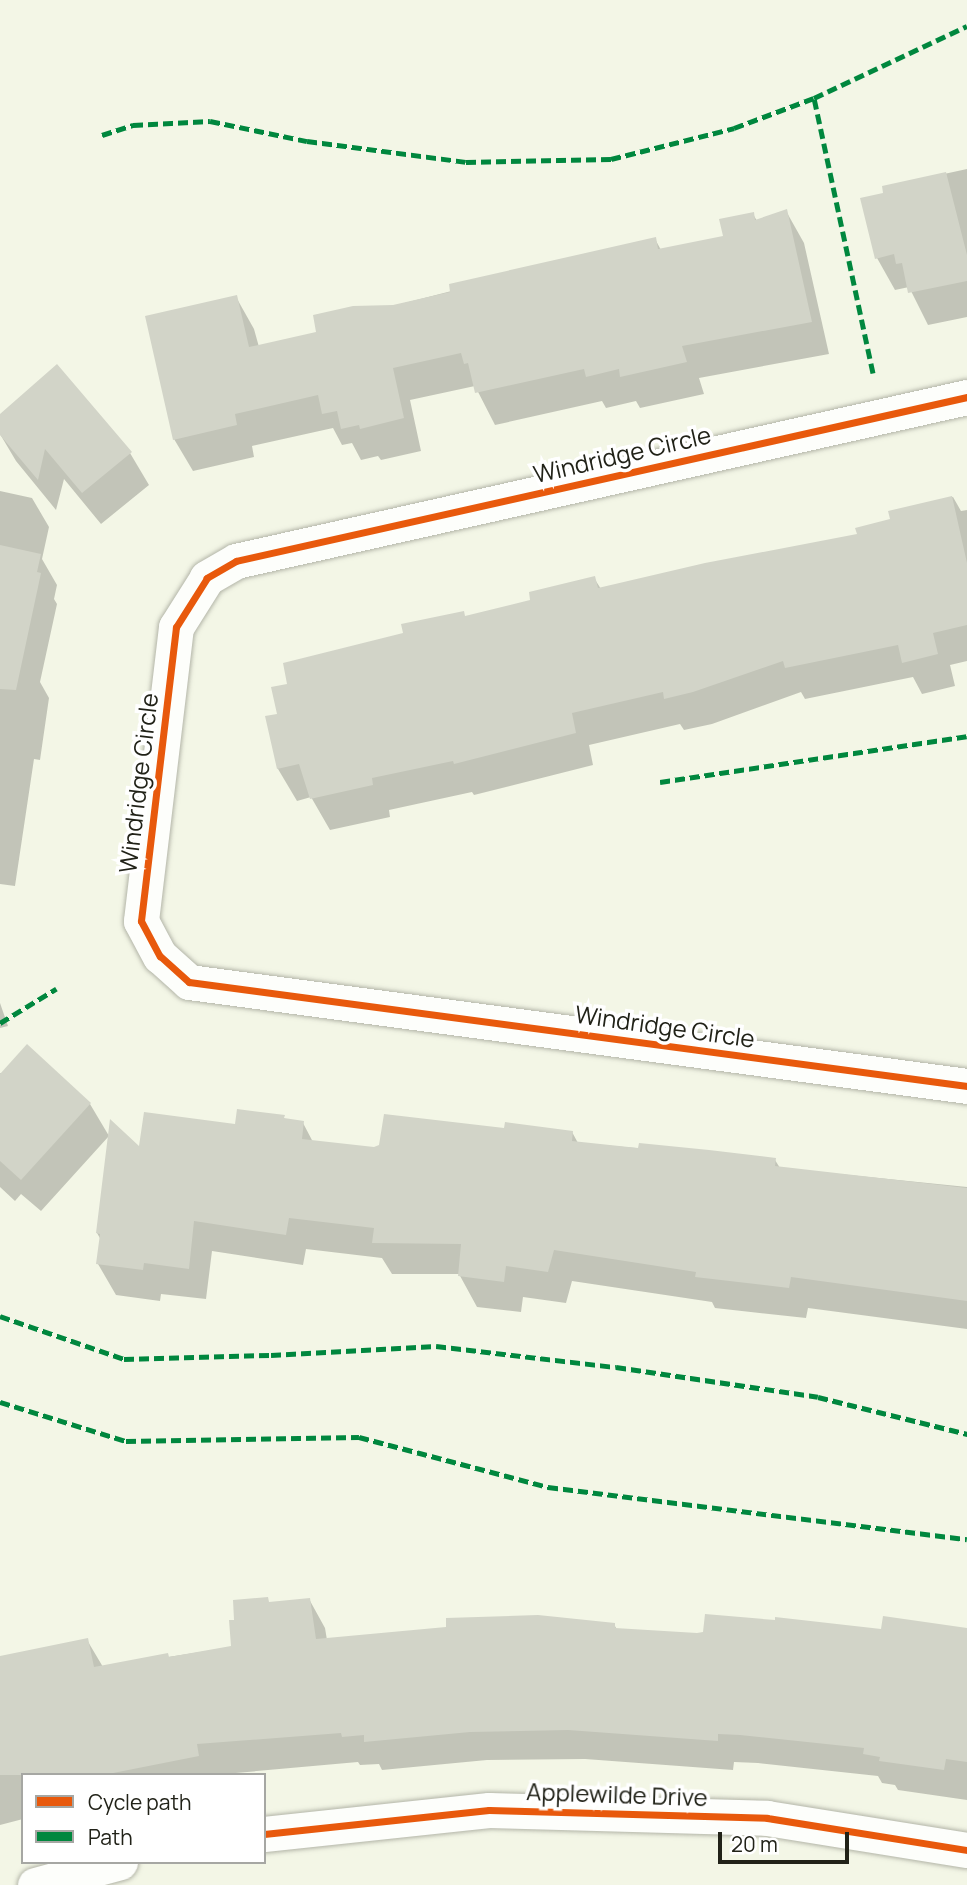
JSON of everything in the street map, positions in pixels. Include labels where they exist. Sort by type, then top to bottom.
[{"type":"street","name":"Windridge Circle","points":[[967,397],[236,561],[207,578],[176,627],[141,920],[160,956],[189,982],[967,1086]]},
{"type":"street","name":"Applewilde Drive","points":[[266,1833],[489,1810],[767,1818],[967,1850]]},
{"type":"street","points":[[36,1885],[113,1864]]},
{"type":"building","points":[[946,172],[967,255],[967,281],[908,293],[902,263],[896,264],[894,254],[875,259],[860,198],[883,193],[882,186]]},
{"type":"building","points":[[787,209],[812,322],[682,346],[687,362],[620,377],[619,369],[586,377],[584,369],[475,393],[468,363],[464,364],[461,353],[393,368],[404,418],[360,429],[359,425],[341,429],[337,411],[322,414],[318,395],[235,414],[237,425],[173,440],[145,316],[237,295],[249,347],[316,332],[313,315],[353,306],[393,305],[450,292],[449,284],[656,237],[658,249],[723,236],[719,219],[754,212],[755,220]]},
{"type":"building","points":[[57,364],[132,452],[82,493],[45,449],[38,480],[0,435],[0,414]]},
{"type":"building","points":[[952,496],[967,563],[967,625],[933,633],[938,654],[902,663],[898,645],[785,668],[783,661],[693,692],[664,699],[663,692],[572,713],[576,733],[454,764],[453,761],[372,778],[373,785],[310,799],[299,764],[277,769],[265,716],[277,714],[271,687],[287,684],[283,663],[403,633],[401,624],[464,611],[465,616],[530,600],[529,592],[595,576],[598,588],[705,563],[857,534],[855,528],[890,519],[888,511]]},
{"type":"building","points":[[0,545],[41,554],[37,572],[41,573],[16,690],[0,689]]},
{"type":"building","points":[[27,1044],[91,1103],[21,1180],[0,1161],[0,1074]]},
{"type":"building","points":[[237,1109],[285,1115],[284,1118],[304,1121],[302,1139],[374,1147],[379,1145],[384,1114],[504,1128],[505,1122],[573,1131],[572,1141],[638,1148],[639,1143],[709,1150],[776,1158],[775,1166],[967,1188],[967,1301],[791,1277],[789,1288],[695,1277],[696,1272],[554,1250],[548,1272],[506,1266],[504,1282],[458,1276],[461,1244],[372,1243],[374,1228],[289,1218],[286,1235],[194,1221],[189,1269],[144,1263],[143,1270],[96,1264],[100,1234],[96,1233],[110,1119],[139,1146],[144,1112],[235,1124]]},
{"type":"building","points":[[268,1597],[269,1602],[310,1598],[316,1639],[446,1627],[446,1618],[538,1615],[615,1623],[615,1628],[697,1633],[703,1632],[705,1614],[775,1620],[775,1617],[881,1629],[883,1616],[967,1628],[967,1762],[946,1759],[944,1770],[879,1761],[880,1757],[863,1754],[864,1748],[740,1735],[718,1734],[718,1741],[568,1730],[470,1732],[364,1742],[364,1735],[342,1737],[341,1733],[197,1744],[199,1756],[113,1773],[0,1775],[0,1656],[88,1638],[94,1667],[168,1653],[169,1657],[231,1646],[229,1620],[234,1620],[233,1600]]},
{"type":"marked path","points":[[873,373],[814,98],[967,26]]},
{"type":"marked path","points":[[102,135],[133,125],[210,121],[307,141],[466,162],[611,159],[734,128],[814,98]]},
{"type":"marked path","points":[[660,782],[967,736]]},
{"type":"marked path","points":[[0,1023],[56,989]]},
{"type":"marked path","points":[[0,1316],[124,1359],[271,1355],[436,1346],[616,1367],[818,1397],[967,1434]]},
{"type":"marked path","points":[[0,1402],[126,1441],[359,1437],[548,1487],[967,1539]]},
{"type":"cycle path","points":[[967,397],[236,561],[207,578],[176,627],[141,921],[160,956],[189,982],[967,1086]]},
{"type":"cycle path","points":[[266,1834],[489,1810],[767,1818],[967,1850]]}]
